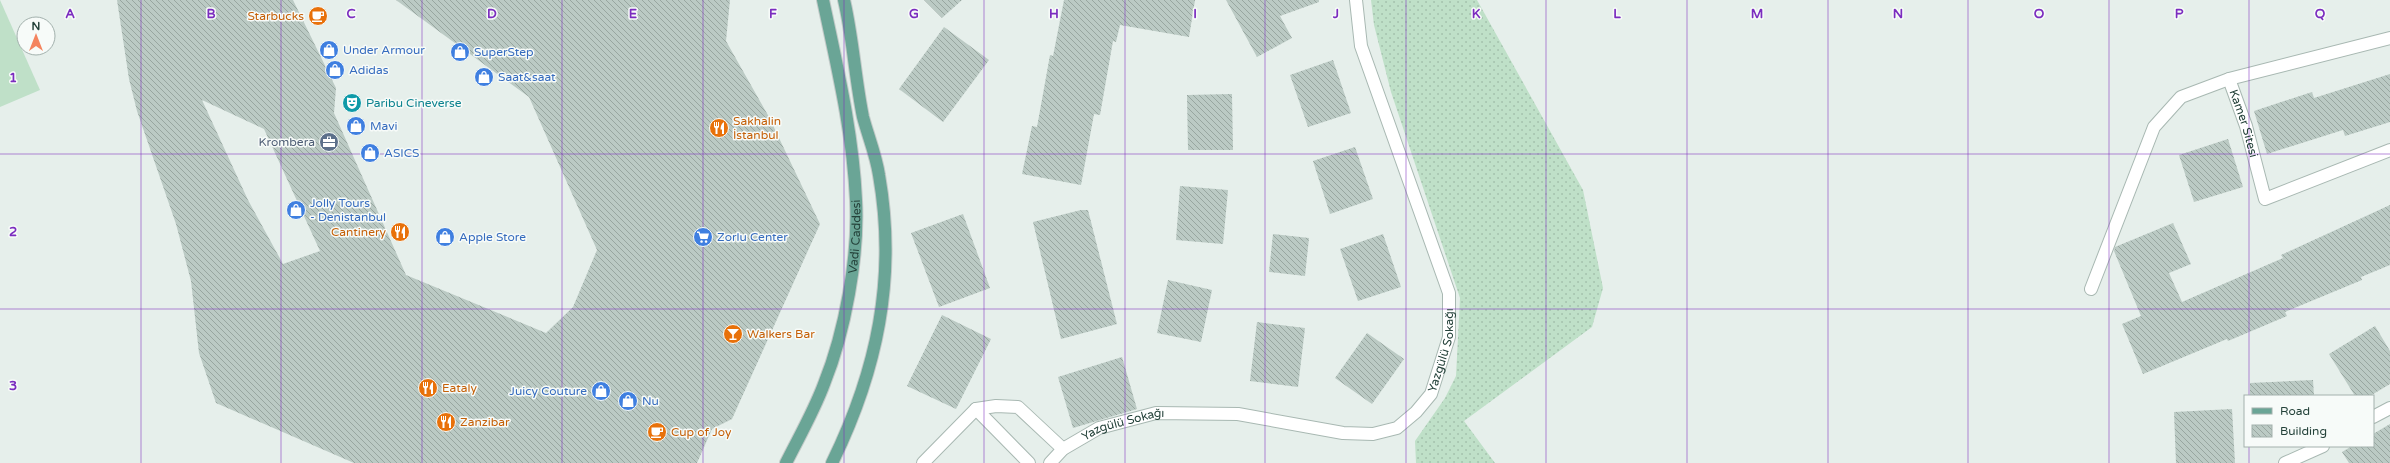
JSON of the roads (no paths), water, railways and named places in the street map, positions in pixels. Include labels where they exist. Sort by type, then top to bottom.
[{"type":"main road","name":"Vadi Caddesi","points":[[786,463],[824,384],[837,345],[856,244],[856,201],[852,162],[838,73],[823,0]]},
{"type":"main road","points":[[832,463],[853,421],[864,389],[878,337],[885,284],[885,224],[879,176],[863,118],[844,0]]},
{"type":"street","name":"Yazgülü Sokağı","points":[[1050,463],[1062,449],[1099,428],[1156,413],[1238,414],[1343,433],[1373,434],[1397,428],[1416,412],[1431,394],[1449,337],[1449,293],[1361,46],[1356,0]]},
{"type":"street","name":"Kamer Sitesi","points":[[2390,38],[2229,79],[2246,126],[2265,199],[2390,150]]},
{"type":"street","points":[[2091,289],[2154,127],[2181,97],[2229,79]]},
{"type":"street","points":[[923,463],[976,408],[996,406],[1018,407],[1062,449]]},
{"type":"street","points":[[976,408],[1029,463]]},
{"type":"street","points":[[2374,417],[2390,408]]},
{"type":"street","points":[[2285,463],[2320,447]]},
{"type":"place","name":"Starbucks","points":[[318,16]]},
{"type":"place","name":"Under Armour","points":[[329,50]]},
{"type":"place","name":"SuperStep","points":[[460,52]]},
{"type":"place","name":"Adidas","points":[[335,70]]},
{"type":"place","name":"Saat&saat","points":[[484,77]]},
{"type":"place","name":"Paribu Cineverse","points":[[352,103]]},
{"type":"place","name":"Mavi","points":[[356,126]]},
{"type":"place","name":"Sakhalin İstanbul","points":[[719,128]]},
{"type":"place","name":"Krombera","points":[[329,142]]},
{"type":"place","name":"ASICS","points":[[370,153]]},
{"type":"place","name":"Jolly Tours - Denistanbul","points":[[296,210]]},
{"type":"place","name":"Cantinery","points":[[400,232]]},
{"type":"place","name":"Apple Store","points":[[445,237]]},
{"type":"place","name":"Zorlu Center","points":[[703,237]]},
{"type":"place","name":"Walkers Bar","points":[[733,334]]},
{"type":"place","name":"Eataly","points":[[428,388]]},
{"type":"place","name":"Juicy Couture","points":[[601,391]]},
{"type":"place","name":"Nu","points":[[628,401]]},
{"type":"place","name":"Zanzibar","points":[[446,422]]},
{"type":"place","name":"Cup of Joy","points":[[657,432]]}]
